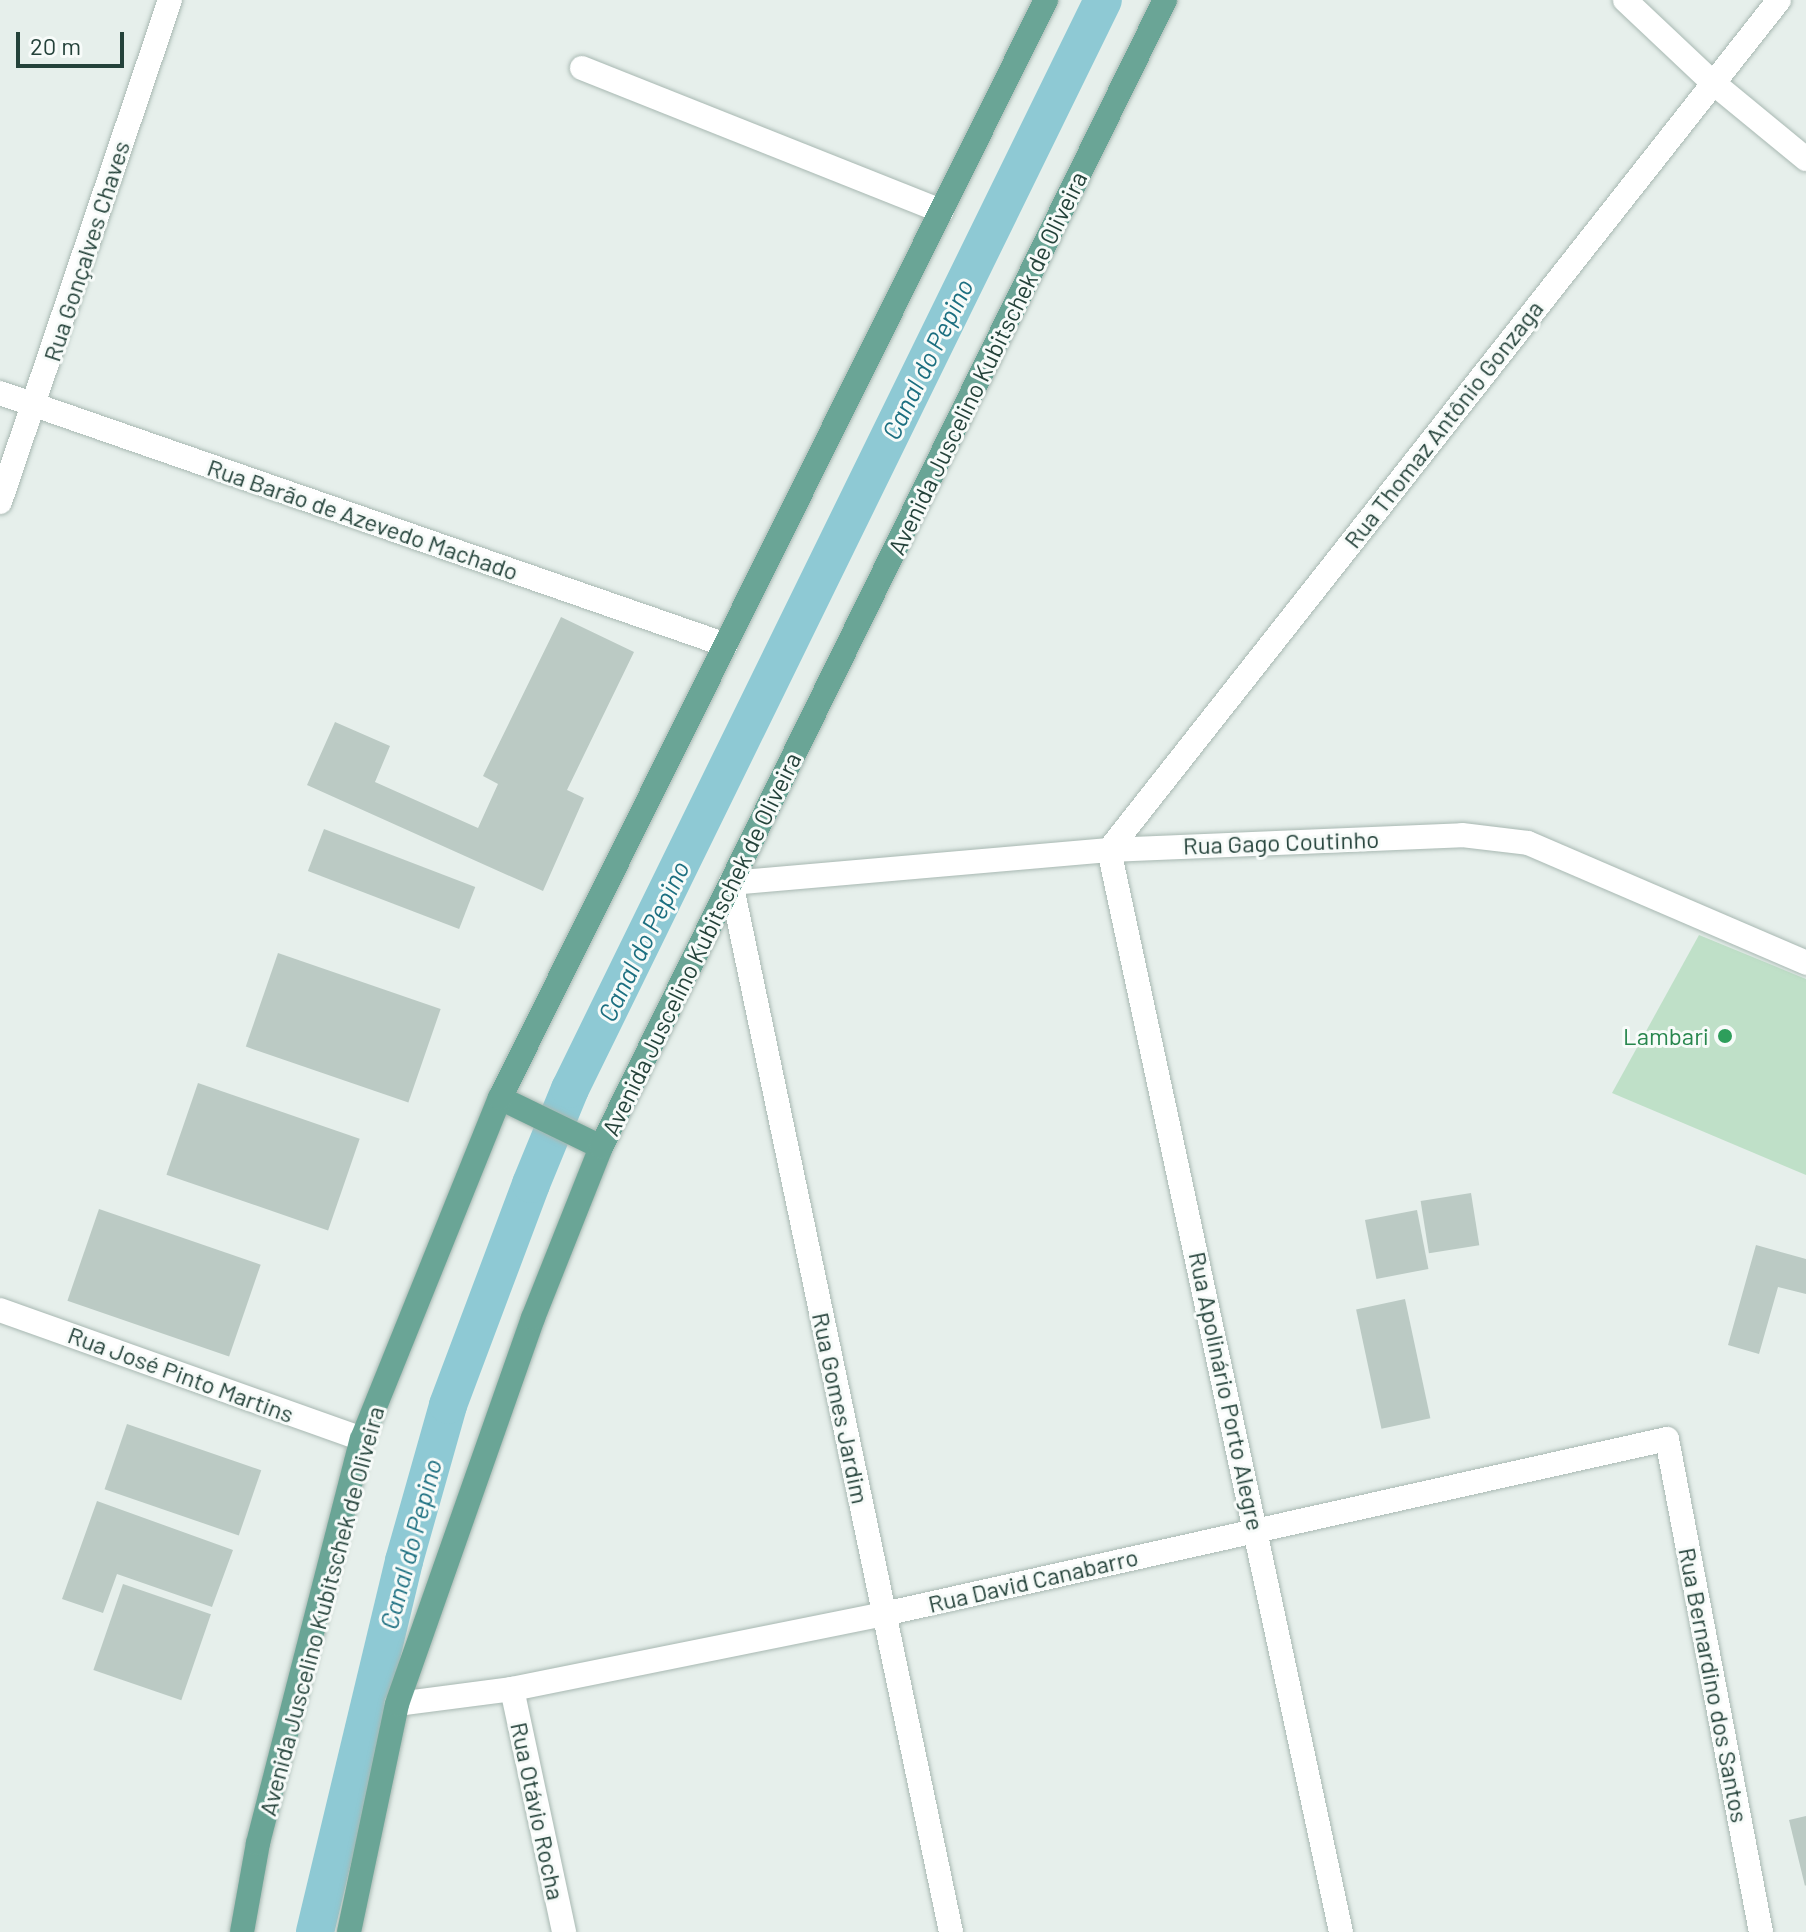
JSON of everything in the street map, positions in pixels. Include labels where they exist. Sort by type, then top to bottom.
[{"type":"main road","name":"Avenida Juscelino Kubitschek de Oliveira","points":[[242,1932],[258,1843],[362,1439],[509,1103],[726,645],[1046,0]]},
{"type":"main road","name":"Avenida Juscelino Kubitschek de Oliveira","points":[[349,1932],[397,1704],[533,1318],[589,1143],[731,883],[1162,1]]},
{"type":"main road","points":[[509,1103],[589,1143]]},
{"type":"street","name":"Rua Gonçalves Chaves","points":[[0,502],[170,0]]},
{"type":"street","points":[[1625,0],[1711,81],[1806,159]]},
{"type":"street","name":"Rua Thomaz Antônio Gonzaga","points":[[1109,850],[1711,81],[1779,0]]},
{"type":"street","points":[[582,68],[942,211]]},
{"type":"street","name":"Rua Barão de Azevedo Machado","points":[[0,393],[726,645]]},
{"type":"street","name":"Rua Gago Coutinho","points":[[731,883],[1109,850],[1462,835],[1528,843],[1806,963]]},
{"type":"street","name":"Rua Apolinário Porto Alegre","points":[[1109,850],[1257,1528],[1341,1932]]},
{"type":"street","name":"Rua Gomes Jardim","points":[[731,883],[951,1932]]},
{"type":"street","name":"Rua José Pinto Martins","points":[[0,1310],[362,1439]]},
{"type":"street","name":"Rua David Canabarro","points":[[397,1704],[512,1689],[884,1614],[1257,1528],[1667,1439]]},
{"type":"street","name":"Rua Bernardino dos Santos","points":[[1667,1439],[1761,1932]]},
{"type":"street","name":"Rua Otávio Rocha","points":[[512,1689],[564,1932]]},
{"type":"green space","name":"Lambari","points":[[1699,935],[1806,979],[1806,1175],[1612,1093]]},
{"type":"building","points":[[561,617],[634,652],[567,790],[584,798],[543,891],[307,785],[335,722],[390,746],[375,782],[478,828],[498,784],[483,776]]},
{"type":"building","points":[[324,829],[475,887],[459,929],[308,871]]},
{"type":"building","points":[[278,953],[441,1009],[408,1103],[246,1047]]},
{"type":"building","points":[[198,1083],[360,1139],[328,1230],[166,1175]]},
{"type":"building","points":[[1471,1193],[1479,1245],[1429,1253],[1421,1201]]},
{"type":"building","points":[[99,1209],[261,1265],[229,1356],[67,1301]]},
{"type":"building","points":[[1417,1210],[1428,1269],[1376,1279],[1365,1220]]},
{"type":"building","points":[[1756,1245],[1806,1259],[1806,1294],[1778,1287],[1759,1354],[1728,1345]]},
{"type":"building","points":[[1405,1299],[1430,1418],[1381,1429],[1356,1309]]},
{"type":"building","points":[[127,1424],[261,1470],[239,1535],[105,1489]]},
{"type":"building","points":[[97,1501],[233,1550],[212,1607],[117,1574],[103,1613],[62,1599]]},
{"type":"building","points":[[123,1584],[211,1614],[181,1700],[93,1670]]},
{"type":"building","points":[[1806,1816],[1806,1885],[1805,1886],[1789,1820]]},
{"type":"waterway","name":"Canal do Pepino","points":[[315,1932],[404,1561],[448,1405],[531,1184],[570,1089],[1103,0]]},
{"type":"place","name":"Lambari","points":[[1725,1036]]}]
